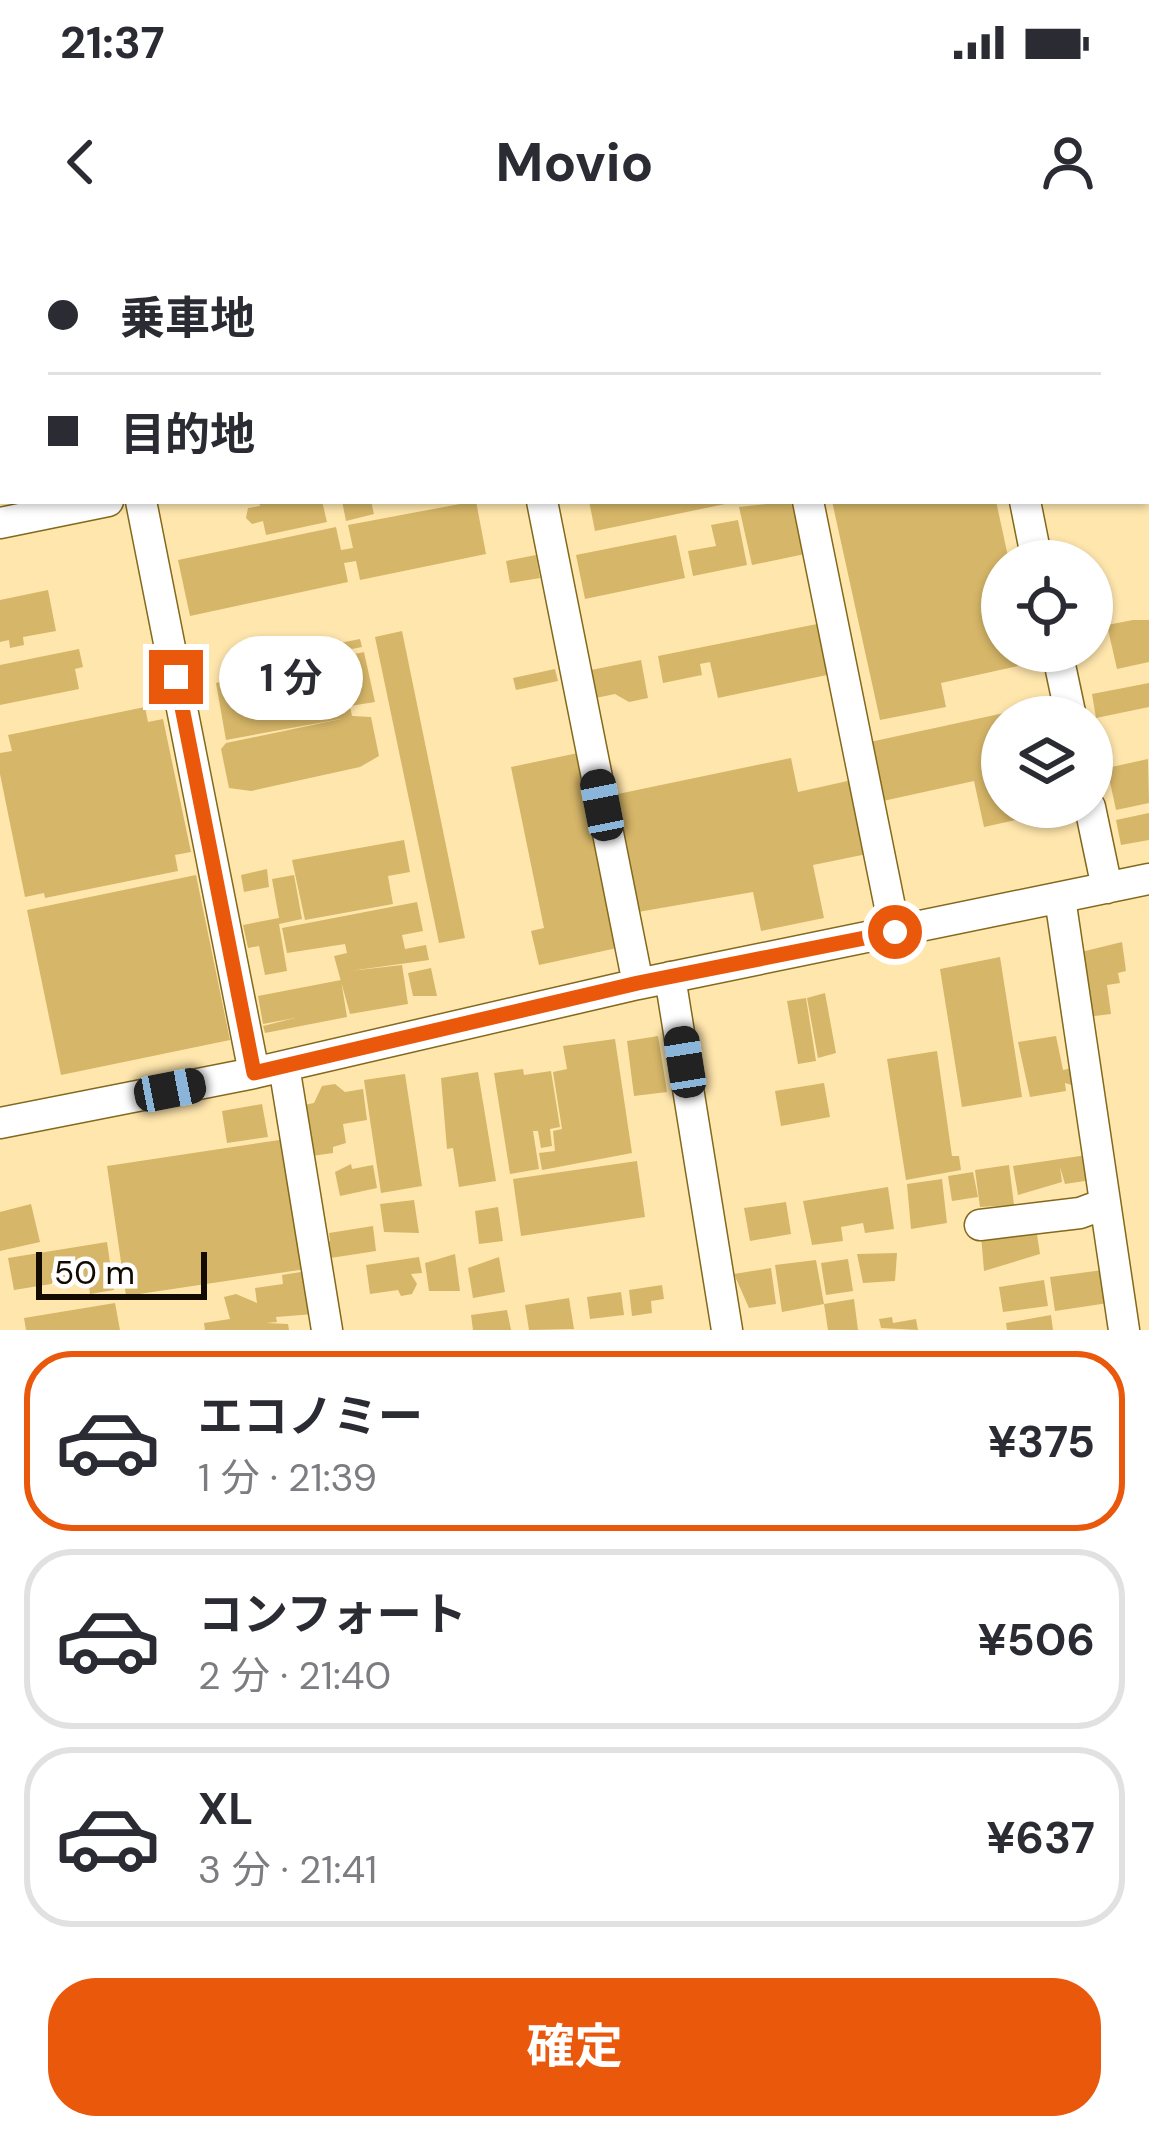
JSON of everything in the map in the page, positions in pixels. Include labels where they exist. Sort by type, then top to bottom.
[{"type":"street","points":[[0,524],[93,504]]},
{"type":"street","points":[[142,504],[327,1330]]},
{"type":"street","points":[[543,504],[638,983]]},
{"type":"street","points":[[809,504],[895,932]]},
{"type":"street","points":[[1026,504],[1033,540]]},
{"type":"street","points":[[1094,828],[1107,888]]},
{"type":"street","points":[[0,1123],[269,1070],[638,983],[1149,879]]},
{"type":"street","points":[[1060,898],[1124,1330]]},
{"type":"street","points":[[670,977],[722,1328]]},
{"type":"street","points":[[980,1225],[1080,1213],[1103,1204]]},
{"type":"building","points":[[323,504],[327,522],[266,535],[263,521],[252,524],[246,518],[248,508]]},
{"type":"building","points":[[343,504],[372,504],[374,514],[346,521]]},
{"type":"building","points":[[477,504],[486,554],[360,580],[356,561],[344,563],[348,582],[190,616],[178,560],[336,527],[341,550],[353,548],[348,525]]},
{"type":"building","points":[[590,504],[725,504],[595,531]]},
{"type":"building","points":[[795,504],[805,554],[752,565],[739,507]]},
{"type":"building","points":[[833,504],[997,504],[1004,540],[981,540],[981,672],[990,672],[941,683],[946,707],[880,720]]},
{"type":"building","points":[[738,520],[747,565],[693,576],[688,551],[716,546],[711,525]]},
{"type":"building","points":[[676,535],[685,578],[585,599],[576,555]]},
{"type":"building","points":[[536,555],[540,578],[510,583],[506,561]]},
{"type":"building","points":[[48,590],[56,631],[23,637],[24,645],[10,648],[9,640],[0,642],[0,600]]},
{"type":"building","points":[[1149,620],[1149,662],[1117,669],[1113,624]]},
{"type":"building","points":[[817,624],[827,675],[718,698],[710,662],[700,664],[702,675],[663,683],[658,656]]},
{"type":"building","points":[[402,631],[465,938],[439,943],[375,637]]},
{"type":"building","points":[[360,639],[362,647],[321,655],[319,647]]},
{"type":"building","points":[[79,649],[83,667],[75,669],[79,689],[0,705],[0,665]]},
{"type":"building","points":[[364,652],[375,702],[350,706],[352,716],[371,717],[379,756],[360,767],[251,791],[229,788],[221,749],[226,743],[346,718],[226,740],[216,683]]},
{"type":"building","points":[[641,660],[648,698],[629,702],[615,694],[591,699],[586,671]]},
{"type":"building","points":[[555,669],[558,681],[516,690],[513,678]]},
{"type":"building","points":[[1149,683],[1149,707],[1113,714],[1113,696],[1092,694]]},
{"type":"building","points":[[145,707],[148,722],[163,719],[191,852],[175,855],[178,871],[45,898],[44,893],[25,897],[0,774],[0,753],[12,751],[8,735]]},
{"type":"building","points":[[981,718],[981,813],[974,781],[883,801],[870,742]]},
{"type":"building","points":[[578,753],[617,948],[539,965],[531,931],[544,928],[511,767]]},
{"type":"building","points":[[791,758],[798,792],[852,780],[867,854],[813,865],[824,918],[761,931],[753,892],[638,912],[613,795]]},
{"type":"building","points":[[1148,759],[1149,803],[1116,810],[1113,767]]},
{"type":"building","points":[[1149,813],[1149,840],[1121,845],[1116,820]]},
{"type":"building","points":[[404,840],[410,872],[388,876],[393,904],[305,920],[292,860]]},
{"type":"building","points":[[267,869],[269,887],[244,892],[241,875]]},
{"type":"building","points":[[196,875],[230,1040],[61,1075],[27,910]]},
{"type":"building","points":[[294,875],[302,919],[279,924],[287,971],[265,975],[259,946],[248,948],[243,925],[279,918],[272,879]]},
{"type":"building","points":[[417,902],[423,931],[402,935],[405,949],[426,945],[429,960],[350,971],[402,965],[408,1004],[350,1014],[334,956],[347,953],[345,944],[287,953],[282,928]]},
{"type":"building","points":[[1122,942],[1126,971],[1118,973],[1120,983],[1107,985],[1111,1014],[1086,1017],[1077,953]]},
{"type":"building","points":[[1000,957],[1022,1097],[962,1107],[940,969]]},
{"type":"building","points":[[431,968],[437,996],[413,996],[408,973]]},
{"type":"building","points":[[341,980],[347,1017],[265,1033],[263,1026],[295,1018],[263,1024],[258,996]]},
{"type":"building","points":[[825,993],[836,1053],[818,1058],[807,998]]},
{"type":"building","points":[[806,998],[816,1061],[798,1064],[787,1001]]},
{"type":"building","points":[[658,1036],[667,1092],[634,1096],[627,1041]]},
{"type":"building","points":[[1056,1036],[1063,1070],[1072,1068],[1075,1086],[1065,1083],[1066,1091],[1030,1097],[1018,1042]]},
{"type":"building","points":[[615,1039],[632,1153],[542,1170],[539,1153],[555,1151],[553,1131],[562,1129],[553,1072],[567,1069],[563,1046]]},
{"type":"building","points":[[937,1051],[952,1156],[959,1156],[961,1170],[906,1180],[887,1059]]},
{"type":"building","points":[[523,1069],[524,1075],[551,1071],[560,1127],[550,1129],[552,1146],[541,1148],[538,1131],[533,1131],[539,1169],[510,1174],[494,1073]]},
{"type":"building","points":[[478,1072],[496,1181],[459,1187],[453,1148],[447,1149],[441,1078]]},
{"type":"building","points":[[405,1074],[422,1186],[381,1193],[364,1080]]},
{"type":"building","points":[[824,1083],[830,1117],[781,1126],[775,1091]]},
{"type":"building","points":[[335,1084],[345,1092],[363,1089],[367,1120],[343,1124],[346,1143],[333,1147],[333,1153],[312,1156],[304,1105],[314,1103],[322,1086]]},
{"type":"building","points":[[262,1104],[268,1137],[227,1143],[222,1111]]},
{"type":"building","points":[[286,1139],[306,1269],[126,1296],[107,1166]]},
{"type":"building","points":[[1087,1155],[1091,1180],[1065,1184],[1060,1167],[1062,1182],[1018,1195],[1013,1166]]},
{"type":"building","points":[[637,1161],[645,1217],[521,1236],[513,1179]]},
{"type":"building","points":[[351,1164],[352,1169],[373,1165],[377,1188],[340,1196],[335,1172]]},
{"type":"building","points":[[1009,1165],[1014,1205],[980,1207],[975,1170]]},
{"type":"building","points":[[973,1172],[978,1197],[952,1201],[948,1176]]},
{"type":"building","points":[[942,1179],[947,1223],[911,1229],[907,1184]]},
{"type":"building","points":[[888,1187],[894,1229],[865,1233],[863,1223],[841,1227],[843,1241],[812,1245],[803,1201]]},
{"type":"building","points":[[414,1200],[419,1233],[384,1232],[380,1204]]},
{"type":"building","points":[[786,1202],[791,1234],[750,1241],[744,1208]]},
{"type":"building","points":[[31,1204],[40,1242],[0,1251],[0,1212]]},
{"type":"building","points":[[498,1207],[503,1241],[479,1244],[475,1211]]},
{"type":"building","points":[[373,1226],[376,1251],[324,1259],[321,1243],[330,1241],[329,1233]]},
{"type":"building","points":[[1036,1228],[1040,1254],[984,1271],[981,1235]]},
{"type":"building","points":[[107,1242],[114,1290],[90,1294],[88,1278],[14,1290],[8,1258]]},
{"type":"building","points":[[897,1253],[895,1281],[863,1283],[857,1254]]},
{"type":"building","points":[[455,1254],[460,1291],[429,1291],[425,1263]]},
{"type":"building","points":[[419,1257],[422,1273],[411,1274],[417,1284],[412,1294],[401,1296],[398,1290],[370,1294],[366,1265]]},
{"type":"building","points":[[499,1257],[505,1292],[473,1298],[468,1268]]},
{"type":"building","points":[[848,1259],[853,1291],[826,1295],[821,1263]]},
{"type":"building","points":[[816,1260],[824,1304],[782,1312],[775,1265]]},
{"type":"building","points":[[771,1268],[776,1304],[749,1308],[734,1274]]},
{"type":"building","points":[[1103,1270],[1108,1303],[1055,1311],[1050,1277]]},
{"type":"building","points":[[307,1271],[314,1314],[276,1317],[277,1322],[266,1323],[288,1324],[289,1330],[205,1330],[204,1323],[230,1319],[224,1297],[236,1294],[257,1303],[255,1288],[283,1284],[282,1275]]},
{"type":"building","points":[[1044,1280],[1048,1306],[1003,1312],[999,1287]]},
{"type":"building","points":[[662,1285],[664,1299],[651,1301],[652,1313],[632,1316],[629,1290]]},
{"type":"building","points":[[621,1292],[624,1315],[590,1319],[587,1297]]},
{"type":"building","points":[[569,1298],[574,1329],[529,1330],[525,1305]]},
{"type":"building","points":[[854,1299],[858,1330],[828,1330],[824,1304]]},
{"type":"building","points":[[115,1303],[120,1330],[26,1330],[24,1318]]},
{"type":"building","points":[[507,1310],[511,1330],[473,1330],[471,1315]]},
{"type":"building","points":[[1051,1315],[1053,1330],[1007,1330],[1006,1323]]},
{"type":"building","points":[[892,1317],[893,1323],[916,1319],[918,1330],[881,1328],[879,1319]]},
{"type":"route","points":[[176,677],[254,1073],[638,983],[895,932]]}]
